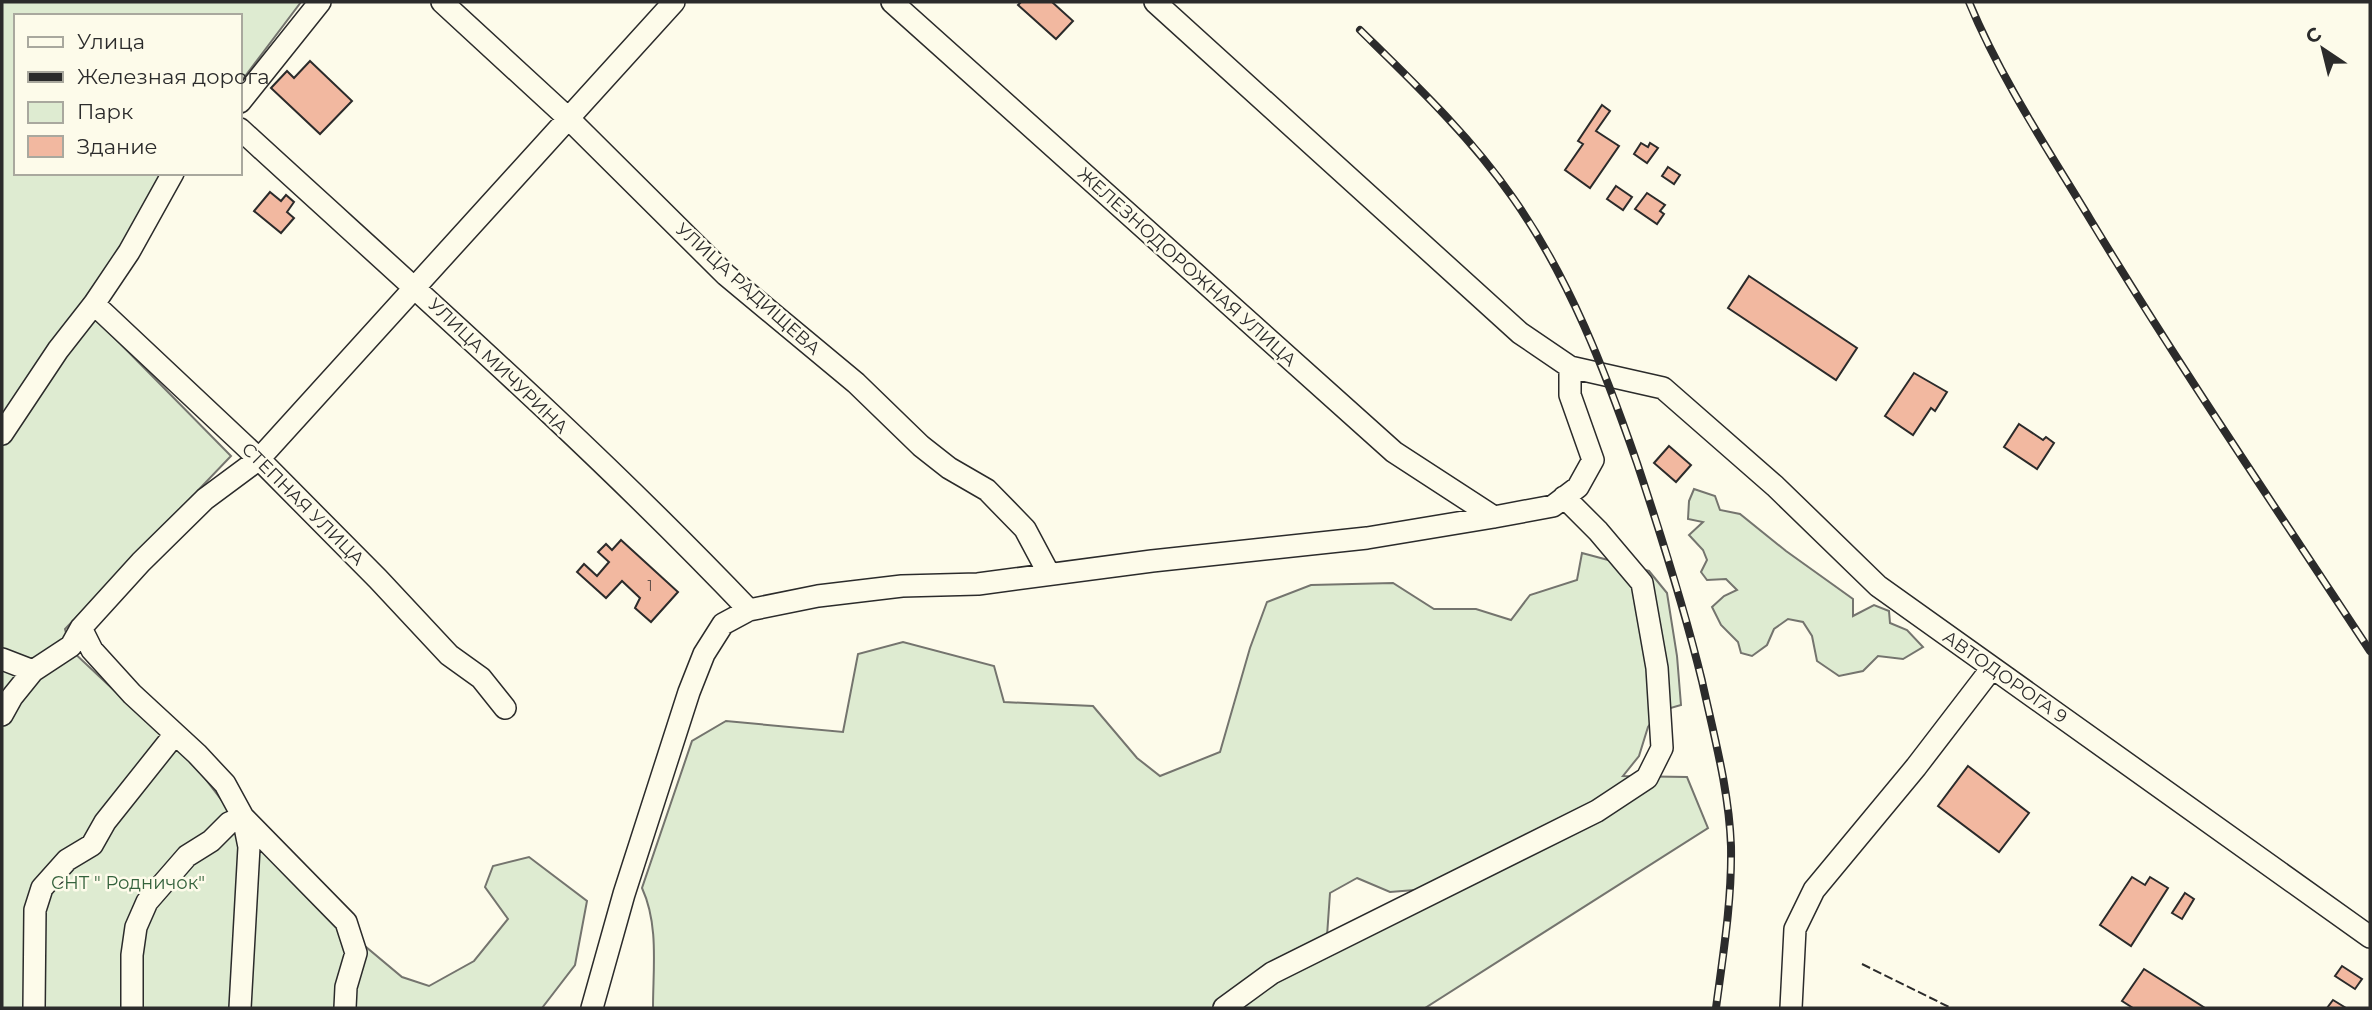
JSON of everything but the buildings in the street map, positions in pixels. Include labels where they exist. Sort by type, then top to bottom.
[{"type":"street","points":[[242,100],[320,2]]},
{"type":"street","name":"УЛИЦА РАДИЩЕВА","points":[[442,2],[568,118],[726,275],[856,383],[921,446],[949,468],[987,490],[1025,528],[1049,574]]},
{"type":"street","points":[[2,715],[12,697],[33,671],[72,646],[81,628],[141,562],[205,499],[259,459],[674,2]]},
{"type":"street","name":"ЖЕЛЕЗНОДОРОЖНАЯ УЛИЦА","points":[[892,2],[1394,452],[1494,517]]},
{"type":"street","points":[[592,1008],[624,894],[689,692],[704,654],[723,624],[749,610],[818,596],[902,586],[978,584],[1367,538],[1553,506],[1578,487],[1593,460],[1570,395],[1570,367],[1520,332],[1155,2]]},
{"type":"street","name":"УЛИЦА МИЧУРИНА","points":[[242,131],[416,287],[684,542],[749,610]]},
{"type":"street","points":[[2,434],[58,350],[94,304],[128,252],[172,175]]},
{"type":"street","name":"СТЕПНАЯ УЛИЦА","points":[[94,304],[259,459],[379,579],[449,655],[481,678],[505,708]]},
{"type":"street","name":"АВТОДОРОГА 9","points":[[1570,367],[1663,388],[1775,486],[1878,586],[2370,937]]},
{"type":"street","points":[[1224,1008],[1272,974],[1597,811],[1647,778],[1662,748],[1657,668],[1642,583],[1598,531],[1564,497]]},
{"type":"street","points":[[81,628],[92,650],[132,694],[225,784],[243,817],[346,922],[356,953],[346,987],[345,1008]]},
{"type":"street","points":[[2,659],[33,671]]},
{"type":"street","points":[[1791,1008],[1795,929],[1814,890],[1916,767],[1993,668]]},
{"type":"street","points":[[34,1008],[35,910],[42,888],[67,860],[92,845],[105,822],[175,734]]},
{"type":"street","points":[[132,1008],[132,954],[136,927],[147,902],[187,856],[211,841],[229,823],[243,817]]},
{"type":"street","points":[[240,1008],[249,847],[243,817]]},
{"type":"green space","name":"СНТ \" Родничок\"","points":[[2,2],[301,2],[242,80],[242,14],[14,14],[14,175],[173,175],[83,301],[98,321],[231,456],[65,629],[70,649],[197,768],[230,811],[335,921],[402,977],[429,986],[474,961],[508,919],[485,887],[493,866],[529,857],[587,901],[575,965],[542,1008],[2,1008]]},
{"type":"green space","points":[[1694,489],[1715,496],[1720,510],[1740,514],[1853,599],[1853,616],[1874,605],[1889,611],[1890,623],[1907,630],[1923,647],[1903,659],[1878,656],[1863,671],[1839,676],[1817,661],[1812,636],[1803,622],[1788,619],[1774,629],[1767,645],[1752,656],[1741,653],[1738,642],[1721,625],[1712,607],[1724,596],[1737,590],[1726,579],[1707,580],[1701,572],[1707,560],[1703,550],[1689,535],[1703,522],[1688,519],[1689,501]]},
{"type":"green space","points":[[1582,553],[1649,571],[1667,593],[1677,656],[1681,705],[1660,711],[1648,727],[1639,756],[1623,776],[1687,777],[1708,828],[1425,1008],[653,1008],[653,932],[642,888],[692,741],[726,721],[843,732],[858,654],[903,642],[994,666],[1004,702],[1093,706],[1137,758],[1160,776],[1220,752],[1250,648],[1267,602],[1311,585],[1393,583],[1434,609],[1476,609],[1511,620],[1530,595],[1577,580]],"holes":[[[1357,878],[1390,892],[1415,890],[1327,936],[1330,893]]]},
{"type":"railway","points":[[1969,2],[2010,86],[2124,274],[2370,651]]},
{"type":"railway","points":[[1360,30],[1460,132],[1513,198],[1569,293],[1599,360],[1625,429],[1688,626],[1724,784],[1730,825],[1731,867],[1716,1008]]},
{"type":"fence","points":[[1862,964],[1951,1008]]}]
